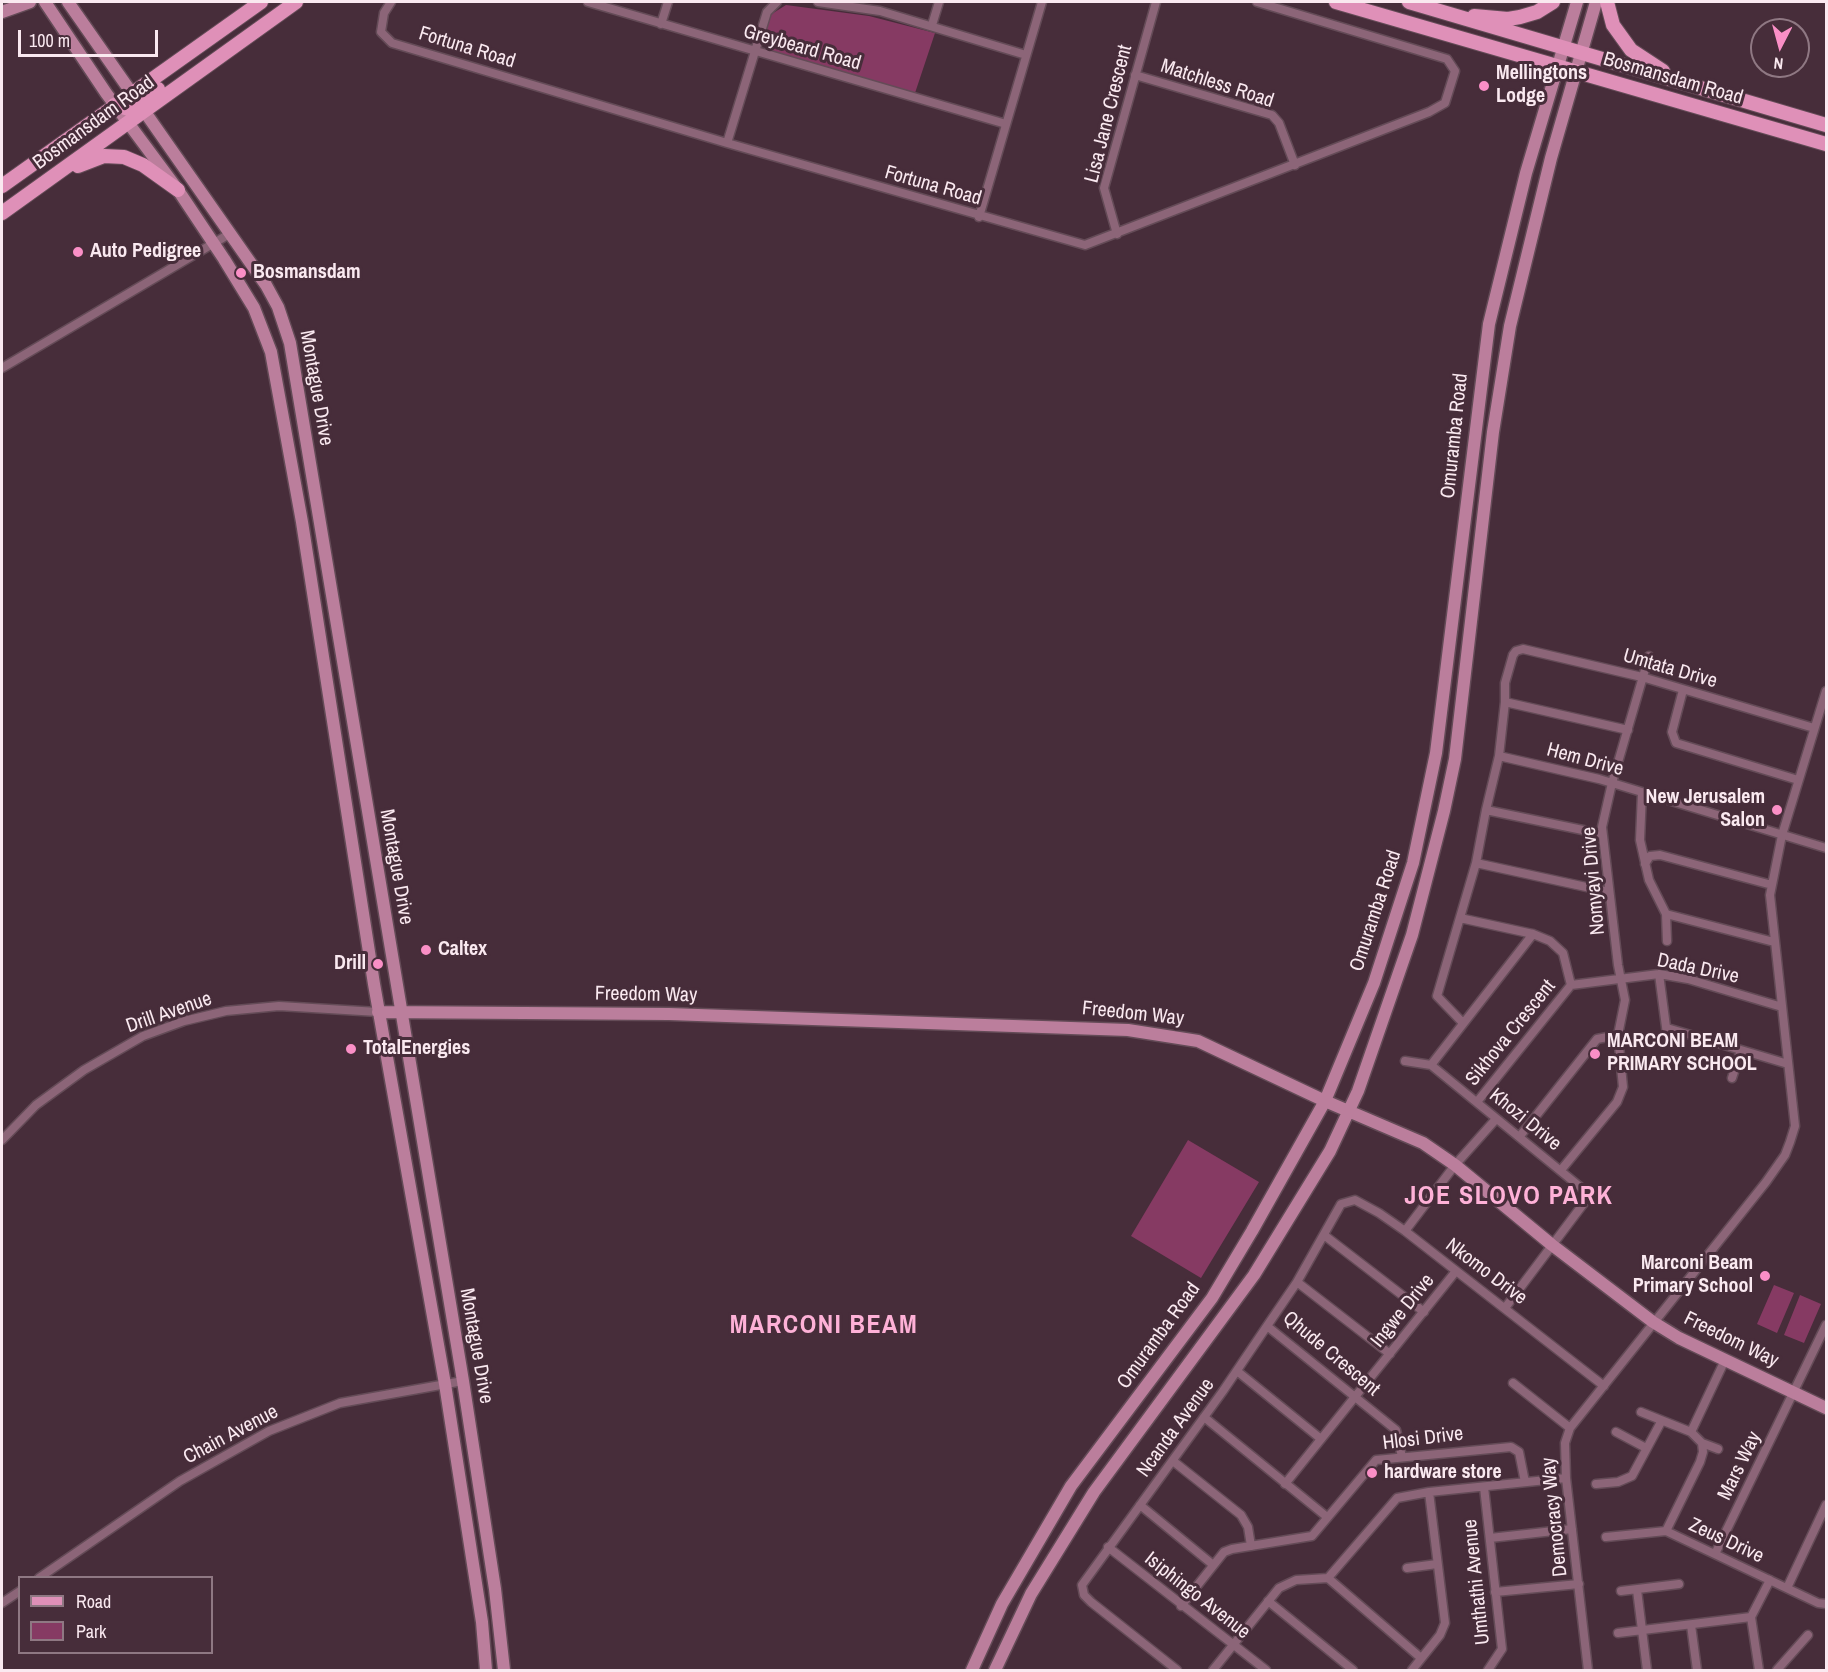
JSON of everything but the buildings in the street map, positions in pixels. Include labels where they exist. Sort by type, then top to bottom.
[{"type":"main road","points":[[2,12],[30,2]]},
{"type":"main road","points":[[46,2],[51,2]]},
{"type":"main road","name":"Montague Drive","points":[[46,2],[114,105],[178,190],[254,308],[275,366],[378,1012],[445,1384],[482,1622],[486,1671]]},
{"type":"main road","name":"Montague Drive","points":[[68,2],[231,233],[278,307],[290,343],[382,904],[404,1011],[422,1147],[463,1381],[495,1589],[504,1671]]},
{"type":"main road","name":"Bosmansdam Road","points":[[2,213],[127,123],[138,102],[261,2]]},
{"type":"main road","name":"Bosmansdam Road","points":[[138,102],[296,2]]},
{"type":"main road","name":"Bosmansdam Road","points":[[1336,2],[1827,144]]},
{"type":"main road","name":"Bosmansdam Road","points":[[1408,2],[1827,125]]},
{"type":"main road","points":[[1436,10],[1508,19],[1537,12],[1553,2]]},
{"type":"main road","name":"Omuramba Road","points":[[972,1671],[1002,1604],[1071,1486],[1212,1298],[1325,1101],[1374,983],[1413,863],[1426,807],[1450,648],[1484,354],[1512,227],[1577,2]]},
{"type":"main road","name":"Omuramba Road","points":[[995,1671],[1031,1594],[1094,1492],[1254,1275],[1330,1151],[1350,1111],[1412,935],[1444,812],[1455,759],[1493,432],[1510,326],[1551,158],[1596,2]]},
{"type":"main road","points":[[1607,2],[1613,25],[1630,50],[1648,63],[1698,87]]},
{"type":"main road","points":[[114,105],[126,109],[138,102]]},
{"type":"main road","name":"Bosmansdam Road","points":[[2,186],[114,105]]},
{"type":"main road","points":[[28,195],[83,163],[109,155],[138,162],[178,190]]},
{"type":"main road","name":"Freedom Way","points":[[378,1012],[658,1014],[1142,1030],[1180,1037],[1214,1047],[1325,1101],[1423,1143],[1455,1165],[1552,1245],[1653,1322],[1679,1338],[1827,1408]]},
{"type":"street","name":"Fortuna Road","points":[[391,2],[382,23],[381,32],[392,44],[1080,245],[1096,244],[1439,108],[1452,87],[1455,71],[1447,59],[1434,53],[1257,2]]},
{"type":"street","name":"Greybeard Road","points":[[588,2],[1006,124]]},
{"type":"street","points":[[662,24],[668,2]]},
{"type":"street","points":[[727,143],[767,12],[777,2]]},
{"type":"street","points":[[818,2],[865,8],[932,25],[1026,55]]},
{"type":"street","points":[[932,25],[939,2]]},
{"type":"street","points":[[980,217],[1042,2]]},
{"type":"street","name":"Lisa Jane Crescent","points":[[1117,234],[1104,188],[1156,2]]},
{"type":"street","name":"Matchless Road","points":[[1135,75],[1270,114],[1279,123],[1295,165]]},
{"type":"street","points":[[2,368],[231,233]]},
{"type":"street","name":"Umtata Drive","points":[[1505,702],[1505,683],[1516,651],[1523,649],[1641,677],[1814,728]]},
{"type":"street","name":"Nomyayi Drive","points":[[1561,1170],[1621,1094],[1623,1079],[1618,1035],[1625,1000],[1602,834],[1612,783],[1641,677],[1649,657]]},
{"type":"street","points":[[1683,690],[1672,732],[1676,743],[1798,780]]},
{"type":"street","name":"Democracy Way","points":[[1588,1671],[1564,1450],[1570,1428],[1785,1155],[1795,1126],[1770,910],[1772,885],[1782,835],[1827,691]]},
{"type":"street","points":[[1463,1023],[1437,996],[1476,863],[1499,756],[1505,702],[1628,730]]},
{"type":"street","name":"Hem Drive","points":[[1499,756],[1612,783],[1827,848]]},
{"type":"street","points":[[1642,793],[1640,833],[1645,864],[1649,880],[1666,914],[1667,942]]},
{"type":"street","points":[[1486,810],[1602,834]]},
{"type":"street","points":[[1645,864],[1650,856],[1660,855],[1772,885]]},
{"type":"street","points":[[1476,863],[1609,892]]},
{"type":"street","points":[[1666,914],[1774,942]]},
{"type":"street","name":"Sikhova Crescent","points":[[1460,918],[1533,933],[1550,941],[1563,953],[1571,985],[1477,1102]]},
{"type":"street","points":[[1405,1061],[1431,1065],[1533,933]]},
{"type":"street","points":[[1659,974],[1668,1042]]},
{"type":"street","name":"Dada Drive","points":[[1571,985],[1659,974],[1688,979],[1782,1007]]},
{"type":"street","name":"Drill Avenue","points":[[2,1140],[36,1105],[84,1070],[143,1036],[184,1021],[226,1011],[279,1006],[378,1012]]},
{"type":"street","points":[[1667,1028],[1788,1064]]},
{"type":"street","points":[[1520,1136],[1597,1039],[1618,1035]]},
{"type":"street","points":[[1732,1078],[1741,1050]]},
{"type":"street","name":"Khozi Drive","points":[[1431,1065],[1590,1195],[1552,1245]]},
{"type":"street","points":[[1405,1232],[1455,1165],[1496,1119]]},
{"type":"street","name":"Nkomo Drive","points":[[1324,1235],[1341,1204],[1354,1200],[1379,1213],[1604,1386]]},
{"type":"street","points":[[1297,1282],[1324,1235],[1424,1312]]},
{"type":"street","points":[[1505,1308],[1552,1245]]},
{"type":"street","name":"Ingwe Drive","points":[[1286,1484],[1456,1270]]},
{"type":"street","name":"Qhude Crescent","points":[[1390,1354],[1297,1282],[1267,1326],[1396,1430],[1402,1456]]},
{"type":"street","name":"Mars Way","points":[[1715,1554],[1827,1325]]},
{"type":"street","name":"Ncanda Avenue","points":[[1177,1671],[1084,1594],[1082,1585],[1173,1461],[1267,1326]]},
{"type":"street","points":[[1691,1432],[1725,1360]]},
{"type":"street","points":[[1237,1371],[1321,1439]]},
{"type":"street","name":"Chain Avenue","points":[[42,1576],[180,1481],[269,1431],[340,1403],[463,1381]]},
{"type":"street","points":[[1513,1383],[1570,1428]]},
{"type":"street","points":[[1641,1412],[1661,1422],[1691,1432],[1702,1443],[1718,1449]]},
{"type":"street","points":[[1204,1417],[1328,1517]]},
{"type":"street","points":[[1596,1484],[1618,1482],[1632,1476],[1661,1422]]},
{"type":"street","points":[[1616,1432],[1646,1448]]},
{"type":"street","points":[[1666,1531],[1700,1462],[1703,1452],[1702,1443]]},
{"type":"street","name":"Hlosi Drive","points":[[1181,1606],[1212,1564],[1224,1552],[1307,1538],[1328,1517],[1371,1463],[1381,1458],[1511,1447],[1519,1452],[1525,1482]]},
{"type":"street","points":[[1173,1461],[1241,1515],[1248,1527],[1251,1546]]},
{"type":"street","points":[[1213,1671],[1268,1601],[1287,1582],[1328,1578],[1391,1502],[1402,1496],[1429,1492],[1566,1478]]},
{"type":"street","name":"Umthathi Avenue","points":[[1484,1487],[1502,1649],[1493,1669]]},
{"type":"street","points":[[1412,1671],[1440,1635],[1445,1623],[1429,1492]]},
{"type":"street","points":[[1140,1505],[1212,1564]]},
{"type":"street","points":[[1787,1588],[1827,1505]]},
{"type":"street","points":[[1490,1538],[1572,1529]]},
{"type":"street","name":"Zeus Drive","points":[[1605,1537],[1666,1531],[1818,1603],[1827,1604]]},
{"type":"street","name":"Isiphingo Avenue","points":[[1108,1547],[1266,1671]]},
{"type":"street","points":[[1407,1568],[1437,1564]]},
{"type":"street","points":[[1328,1578],[1421,1658]]},
{"type":"street","points":[[1759,1671],[1751,1617],[1770,1580]]},
{"type":"street","points":[[1495,1592],[1578,1584]]},
{"type":"street","points":[[1621,1591],[1679,1584]]},
{"type":"street","points":[[1637,1590],[1647,1671]]},
{"type":"street","points":[[2,1603],[18,1592]]},
{"type":"street","points":[[1268,1601],[1353,1671]]},
{"type":"street","points":[[1618,1633],[1751,1617]]},
{"type":"street","points":[[1691,1625],[1697,1671]]},
{"type":"street","points":[[1777,1671],[1808,1635]]},
{"type":"green space","points":[[786,5],[869,16],[935,33],[915,93],[768,50],[764,40],[770,15]]},
{"type":"green space","points":[[1188,1140],[1259,1182],[1201,1278],[1131,1236]]},
{"type":"green space","points":[[1774,1285],[1794,1293],[1777,1333],[1757,1324]]},
{"type":"green space","points":[[1800,1295],[1821,1304],[1804,1343],[1784,1335]]},
{"type":"place","name":"Mellingtons Lodge","points":[[1484,86]]},
{"type":"place","name":"Auto Pedigree","points":[[78,252]]},
{"type":"place","name":"Bosmansdam","points":[[241,273]]},
{"type":"place","name":"New Jerusalem Salon","points":[[1777,810]]},
{"type":"place","name":"Caltex","points":[[426,950]]},
{"type":"place","name":"Drill","points":[[378,964]]},
{"type":"place","name":"TotalEnergies","points":[[351,1049]]},
{"type":"place","name":"MARCONI BEAM PRIMARY SCHOOL","points":[[1595,1054]]},
{"type":"place","name":"Marconi Beam Primary School","points":[[1765,1276]]},
{"type":"place","name":"hardware store","points":[[1372,1473]]},
{"type":"district","name":"JOE SLOVO PARK","points":[[1509,1197]]},
{"type":"district","name":"MARCONI BEAM","points":[[824,1326]]}]
